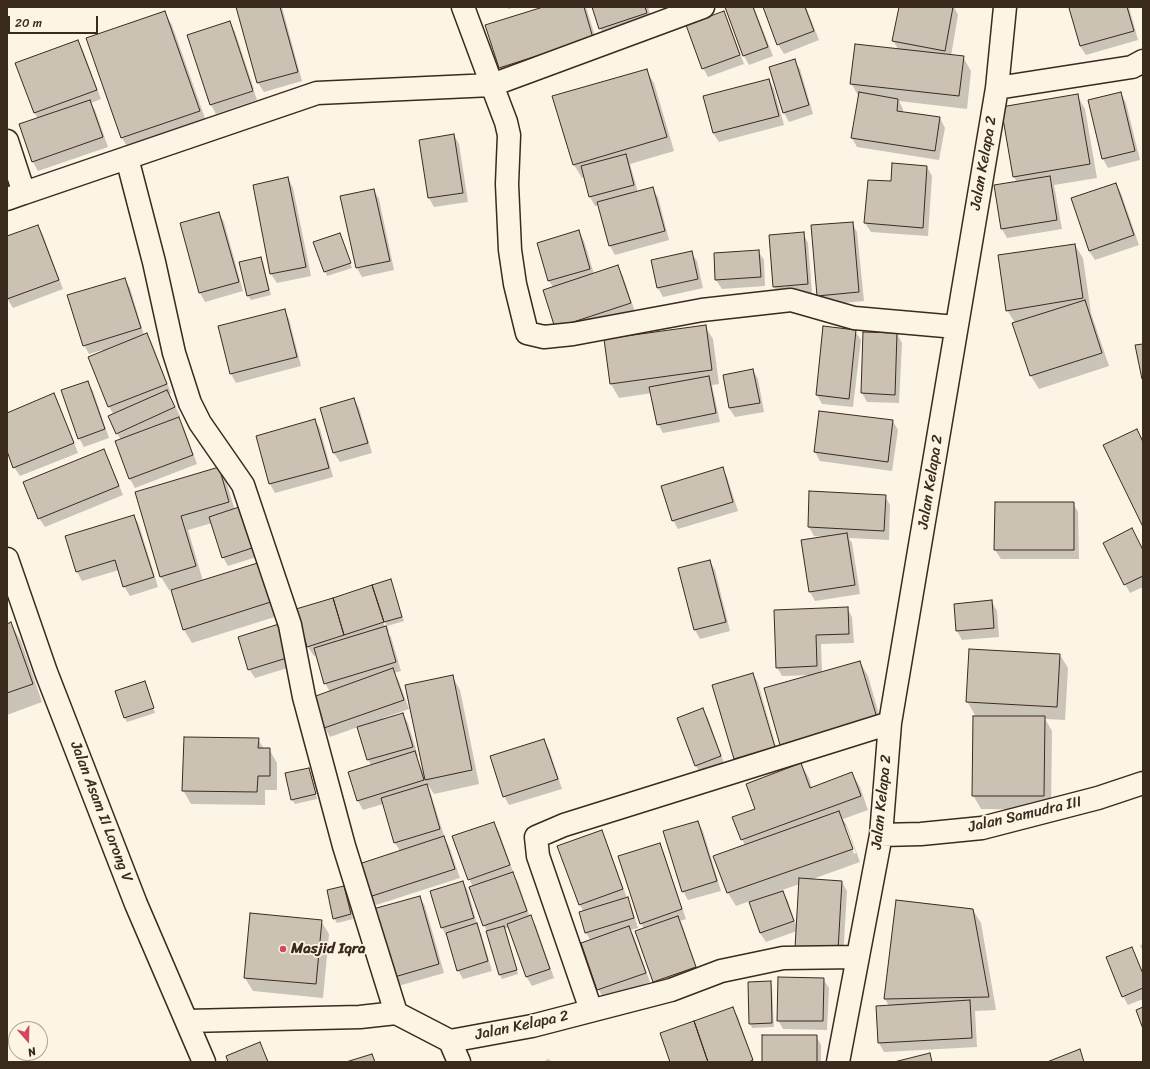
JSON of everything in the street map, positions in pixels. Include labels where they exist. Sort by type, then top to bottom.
[{"type":"street","points":[[463,7],[506,122],[509,135],[507,184],[510,250],[515,284],[527,333],[544,337],[566,335],[702,310],[791,300],[854,318],[956,327]]},
{"type":"street","points":[[7,141],[16,196],[317,93],[492,85],[703,7]]},
{"type":"street","name":"Jalan Kelapa 2","points":[[838,1062],[881,835],[890,723],[997,88],[1005,7]]},
{"type":"street","points":[[997,88],[1132,67],[1143,61]]},
{"type":"street","points":[[127,158],[154,262],[174,353],[190,403],[200,423],[243,485],[290,625],[304,697],[342,839],[396,1013]]},
{"type":"street","name":"Jalan Asam II Lorong V","points":[[7,559],[46,672],[136,904],[204,1062]]},
{"type":"street","points":[[591,1010],[538,856],[536,837],[564,825],[890,723]]},
{"type":"street","name":"Jalan Samudra III","points":[[881,835],[921,834],[982,828],[1098,798],[1143,783]]},
{"type":"street","name":"Jalan Kelapa 2","points":[[450,1041],[532,1026],[671,990],[721,971],[783,958],[857,957]]},
{"type":"street","points":[[187,1021],[360,1017],[396,1013],[450,1041],[459,1062]]},
{"type":"building","points":[[236,7],[280,7],[298,72],[257,83]]},
{"type":"building","points":[[543,7],[584,7],[593,38],[499,68],[485,25]]},
{"type":"building","points":[[592,7],[645,7],[647,13],[599,29]]},
{"type":"building","points":[[725,7],[753,7],[768,47],[743,56]]},
{"type":"building","points":[[763,7],[805,7],[814,31],[777,45]]},
{"type":"building","points":[[899,7],[953,7],[945,51],[892,41]]},
{"type":"building","points":[[1127,7],[1134,31],[1080,46],[1069,8]]},
{"type":"building","points":[[165,11],[200,111],[121,138],[86,38]]},
{"type":"building","points":[[724,11],[740,55],[702,69],[686,25]]},
{"type":"building","points":[[230,21],[253,91],[210,105],[187,35]]},
{"type":"building","points":[[78,40],[97,90],[34,113],[15,63]]},
{"type":"building","points":[[855,44],[964,56],[959,96],[850,84]]},
{"type":"building","points":[[795,59],[809,105],[783,113],[769,67]]},
{"type":"building","points":[[647,69],[667,137],[573,165],[552,96]]},
{"type":"building","points":[[769,79],[779,116],[713,133],[703,96]]},
{"type":"building","points":[[859,92],[898,99],[897,111],[940,117],[935,151],[851,138]]},
{"type":"building","points":[[1121,92],[1135,151],[1102,159],[1088,100]]},
{"type":"building","points":[[1078,94],[1090,164],[1013,177],[1001,107]]},
{"type":"building","points":[[90,100],[103,137],[32,162],[19,124]]},
{"type":"building","points":[[454,134],[463,193],[428,198],[419,140]]},
{"type":"building","points":[[626,154],[634,185],[589,197],[581,166]]},
{"type":"building","points":[[892,163],[927,166],[923,228],[864,223],[868,180],[891,181]]},
{"type":"building","points":[[1050,176],[1057,220],[1001,229],[994,185]]},
{"type":"building","points":[[288,177],[306,267],[270,274],[253,185]]},
{"type":"building","points":[[1116,183],[1134,235],[1089,251],[1071,198]]},
{"type":"building","points":[[653,187],[665,231],[609,246],[597,202]]},
{"type":"building","points":[[374,189],[390,261],[356,268],[340,196]]},
{"type":"building","points":[[219,212],[239,282],[199,293],[180,223]]},
{"type":"building","points":[[853,222],[859,292],[817,296],[811,225]]},
{"type":"building","points":[[38,225],[59,280],[7,299],[7,236]]},
{"type":"building","points":[[579,230],[590,269],[548,281],[537,243]]},
{"type":"building","points":[[804,232],[808,284],[773,287],[769,235]]},
{"type":"building","points":[[340,233],[351,263],[324,272],[313,242]]},
{"type":"building","points":[[1075,244],[1083,298],[1006,311],[998,255]]},
{"type":"building","points":[[759,250],[761,277],[715,280],[714,253]]},
{"type":"building","points":[[692,251],[698,279],[657,288],[651,260]]},
{"type":"building","points":[[261,257],[269,290],[247,296],[239,262]]},
{"type":"building","points":[[618,265],[631,303],[555,328],[543,290]]},
{"type":"building","points":[[125,278],[141,328],[83,346],[67,295]]},
{"type":"building","points":[[1085,300],[1102,353],[1030,376],[1012,323]]},
{"type":"building","points":[[285,309],[297,357],[230,374],[218,326]]},
{"type":"building","points":[[706,325],[712,370],[610,384],[604,339]]},
{"type":"building","points":[[823,326],[856,330],[849,399],[816,395]]},
{"type":"building","points":[[863,332],[897,333],[895,395],[861,393]]},
{"type":"building","points":[[147,333],[167,384],[108,407],[88,357]]},
{"type":"building","points":[[1143,344],[1143,379],[1142,379],[1135,345]]},
{"type":"building","points":[[753,369],[760,403],[729,408],[723,375]]},
{"type":"building","points":[[709,376],[716,413],[657,425],[649,387]]},
{"type":"building","points":[[88,381],[105,429],[78,439],[61,390]]},
{"type":"building","points":[[167,390],[175,407],[116,434],[108,416]]},
{"type":"building","points":[[54,393],[74,443],[13,468],[7,451],[7,413]]},
{"type":"building","points":[[354,398],[368,443],[333,453],[320,408]]},
{"type":"building","points":[[819,411],[893,420],[888,462],[814,452]]},
{"type":"building","points":[[179,417],[193,455],[129,479],[115,441]]},
{"type":"building","points":[[315,419],[329,468],[269,484],[256,436]]},
{"type":"building","points":[[1137,429],[1143,442],[1143,527],[1103,445]]},
{"type":"building","points":[[104,449],[119,486],[38,519],[23,482]]},
{"type":"building","points":[[219,467],[229,502],[181,516],[196,566],[160,577],[135,492]]},
{"type":"building","points":[[723,467],[733,502],[672,521],[661,486]]},
{"type":"building","points":[[809,491],[886,495],[884,531],[808,527]]},
{"type":"building","points":[[995,502],[1074,502],[1074,550],[994,550]]},
{"type":"building","points":[[245,505],[258,546],[222,558],[209,517]]},
{"type":"building","points":[[134,515],[154,577],[123,587],[115,560],[76,572],[65,536]]},
{"type":"building","points":[[1132,528],[1143,550],[1143,576],[1124,585],[1103,543]]},
{"type":"building","points":[[847,533],[855,585],[809,592],[801,540]]},
{"type":"building","points":[[710,560],[726,622],[694,630],[678,568]]},
{"type":"building","points":[[264,561],[277,600],[183,630],[171,590]]},
{"type":"building","points":[[391,579],[402,617],[384,622],[372,585]]},
{"type":"building","points":[[372,585],[384,622],[344,635],[333,598]]},
{"type":"building","points":[[333,598],[344,635],[307,647],[296,609]]},
{"type":"building","points":[[992,600],[994,628],[956,631],[954,604]]},
{"type":"building","points":[[848,607],[849,634],[816,635],[817,666],[776,668],[774,610]]},
{"type":"building","points":[[11,622],[33,684],[7,693],[7,624]]},
{"type":"building","points":[[279,624],[290,657],[248,670],[238,637]]},
{"type":"building","points":[[386,626],[396,662],[324,684],[314,648]]},
{"type":"building","points":[[969,649],[1060,654],[1057,707],[966,702]]},
{"type":"building","points":[[860,661],[877,718],[780,745],[764,688]]},
{"type":"building","points":[[393,668],[404,700],[324,728],[313,697]]},
{"type":"building","points":[[753,673],[775,747],[734,759],[712,685]]},
{"type":"building","points":[[453,675],[472,770],[425,780],[405,685]]},
{"type":"building","points":[[145,681],[154,708],[124,718],[115,691]]},
{"type":"building","points":[[703,708],[721,756],[695,766],[677,718]]},
{"type":"building","points":[[403,713],[413,747],[367,760],[357,727]]},
{"type":"building","points":[[973,716],[1045,716],[1044,796],[972,796]]},
{"type":"building","points":[[184,737],[259,738],[258,748],[270,748],[270,776],[258,776],[257,792],[182,791]]},
{"type":"building","points":[[544,739],[558,779],[503,797],[490,756]]},
{"type":"building","points":[[415,751],[424,780],[357,801],[348,772]]},
{"type":"building","points":[[801,763],[810,788],[852,772],[861,796],[741,840],[732,817],[755,809],[746,784]]},
{"type":"building","points":[[309,768],[316,794],[291,800],[285,773]]},
{"type":"building","points":[[427,784],[440,829],[394,843],[381,798]]},
{"type":"building","points":[[839,811],[853,849],[727,893],[713,856]]},
{"type":"building","points":[[698,821],[717,881],[682,892],[663,831]]},
{"type":"building","points":[[494,822],[510,865],[468,880],[452,836]]},
{"type":"building","points":[[602,830],[623,889],[579,905],[557,846]]},
{"type":"building","points":[[444,836],[455,869],[369,897],[359,864]]},
{"type":"building","points":[[660,843],[682,909],[640,924],[618,856]]},
{"type":"building","points":[[513,872],[527,911],[483,926],[469,887]]},
{"type":"building","points":[[799,878],[842,881],[838,950],[795,948]]},
{"type":"building","points":[[463,881],[474,918],[441,928],[430,891]]},
{"type":"building","points":[[344,886],[351,914],[333,919],[327,890]]},
{"type":"building","points":[[783,891],[794,921],[760,933],[749,902]]},
{"type":"building","points":[[420,896],[439,964],[391,978],[373,909]]},
{"type":"building","points":[[628,897],[634,918],[585,933],[579,912]]},
{"type":"building","points":[[896,900],[973,909],[989,997],[884,999]]},
{"type":"building","name":"Masjid Iqra","points":[[250,913],[322,920],[316,984],[244,978]]},
{"type":"building","points":[[531,915],[550,969],[526,977],[507,924]]},
{"type":"building","points":[[678,916],[696,967],[653,982],[635,931]]},
{"type":"building","points":[[477,923],[488,961],[457,971],[446,933]]},
{"type":"building","points":[[504,926],[517,970],[499,975],[486,931]]},
{"type":"building","points":[[629,926],[646,973],[597,990],[581,943]]},
{"type":"building","points":[[1132,947],[1143,974],[1143,988],[1122,997],[1106,957]]},
{"type":"building","points":[[778,977],[824,978],[823,1021],[777,1021]]},
{"type":"building","points":[[771,981],[772,1023],[749,1024],[748,982]]},
{"type":"building","points":[[970,1000],[972,1038],[878,1043],[876,1006]]},
{"type":"building","points":[[733,1007],[753,1060],[749,1062],[708,1062],[694,1021]]},
{"type":"building","points":[[1143,1007],[1143,1029],[1136,1010]]},
{"type":"building","points":[[694,1021],[708,1062],[670,1062],[660,1033]]},
{"type":"building","points":[[762,1035],[817,1035],[817,1062],[762,1062]]},
{"type":"building","points":[[260,1042],[268,1062],[228,1062],[226,1056]]},
{"type":"building","points":[[1080,1049],[1084,1062],[1047,1062]]},
{"type":"building","points":[[930,1053],[932,1062],[894,1062]]},
{"type":"building","points":[[372,1054],[375,1062],[346,1062]]},
{"type":"place","name":"Masjid Iqra","points":[[283,949]]}]
